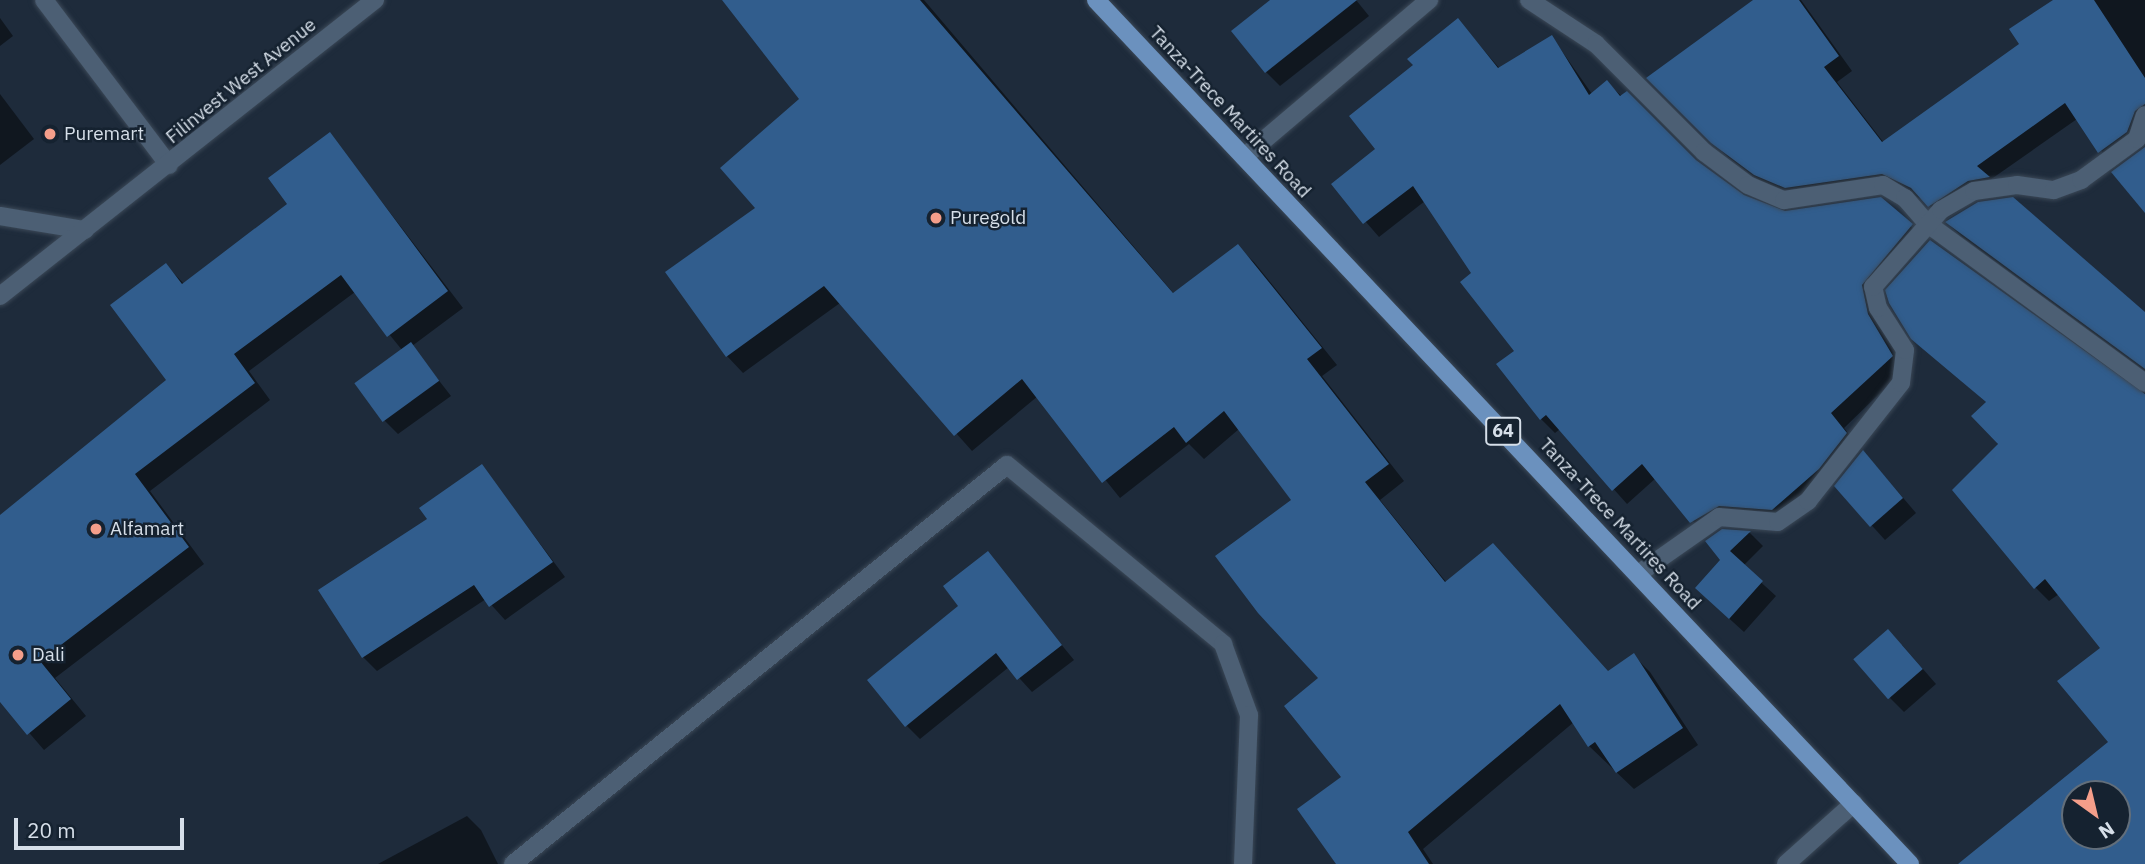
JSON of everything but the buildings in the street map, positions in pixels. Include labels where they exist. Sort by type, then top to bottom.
[{"type":"main road","name":"Tanza-Trece Martires Road","points":[[1096,0],[1910,864]]},
{"type":"street","points":[[44,0],[169,165]]},
{"type":"street","name":"Filinvest West Avenue","points":[[0,296],[375,0]]},
{"type":"street","points":[[1244,157],[1429,0]]},
{"type":"street","points":[[1529,0],[1596,44],[1704,152],[1748,185],[1784,200],[1864,184],[1883,185],[1905,198],[1928,225],[2145,383]]},
{"type":"street","points":[[1638,574],[1719,517],[1778,522],[1808,501],[1901,383],[1905,350],[1878,308],[1874,287],[1941,210],[1974,191],[2017,185],[2054,190],[2081,180],[2137,139],[2145,115]]},
{"type":"street","points":[[0,216],[85,230]]},
{"type":"street","points":[[513,864],[1007,465],[1223,644],[1249,715],[1243,864]]},
{"type":"street","points":[[1786,864],[1854,803]]},
{"type":"place","name":"Puremart","points":[[50,134]]},
{"type":"place","name":"Puregold","points":[[936,218]]},
{"type":"place","name":"Alfamart","points":[[96,529]]},
{"type":"place","name":"Dali","points":[[18,655]]}]
